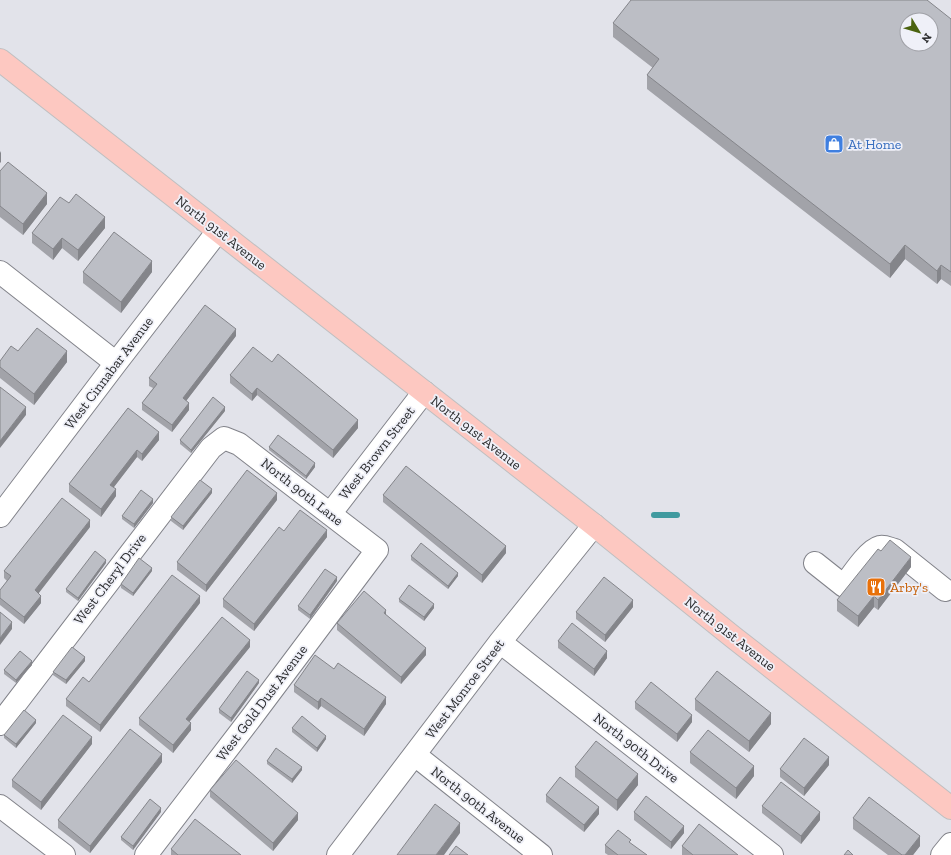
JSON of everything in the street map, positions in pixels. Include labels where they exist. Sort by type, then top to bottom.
[{"type":"main road","name":"North 91st Avenue","points":[[0,60],[594,525],[733,637],[951,808]]},
{"type":"street","name":"West Cinnabar Avenue","points":[[0,516],[218,231]]},
{"type":"street","points":[[0,272],[116,363]]},
{"type":"street","name":"West Brown Street","points":[[330,514],[424,392]]},
{"type":"street","name":"North 90th Lane","points":[[224,438],[239,444],[377,550]]},
{"type":"street","name":"West Cheryl Drive","points":[[0,724],[211,448],[224,438]]},
{"type":"street","name":"West Monroe Street","points":[[338,855],[500,642],[594,525]]},
{"type":"street","points":[[816,563],[844,586],[869,553],[879,547],[886,547],[895,550],[945,590]]},
{"type":"street","name":"West Gold Dust Avenue","points":[[146,855],[252,718],[377,550]]},
{"type":"street","name":"North 90th Drive","points":[[500,642],[772,855]]},
{"type":"street","name":"North 90th Avenue","points":[[415,755],[542,855]]},
{"type":"street","points":[[0,806],[64,855]]},
{"type":"street","points":[[942,855],[951,844]]},
{"type":"building","name":"At Home","points":[[631,0],[927,0],[951,19],[951,272],[941,265],[937,271],[905,245],[890,264],[647,75],[659,59],[613,23]]},
{"type":"building","points":[[8,162],[47,193],[23,224],[0,206],[0,171]]},
{"type":"building","points":[[76,194],[105,217],[78,250],[62,238],[53,249],[32,233],[60,197],[69,203]]},
{"type":"building","points":[[114,232],[152,261],[121,302],[83,272]]},
{"type":"building","points":[[205,305],[236,329],[183,398],[189,403],[172,425],[142,403],[157,384],[149,378]]},
{"type":"building","points":[[37,328],[67,351],[34,394],[0,367],[0,361],[11,346],[18,351]]},
{"type":"building","points":[[253,347],[272,362],[278,354],[358,420],[333,450],[257,388],[252,394],[230,375]]},
{"type":"building","points":[[0,387],[26,407],[0,441]]},
{"type":"building","points":[[213,397],[225,407],[191,450],[180,440]]},
{"type":"building","points":[[128,408],[159,432],[142,454],[137,450],[110,485],[116,489],[101,509],[69,484]]},
{"type":"building","points":[[278,435],[315,463],[306,476],[269,447]]},
{"type":"building","points":[[406,466],[506,546],[482,575],[383,495]]},
{"type":"building","points":[[247,470],[277,493],[206,585],[177,562]]},
{"type":"building","points":[[200,480],[212,489],[183,526],[171,517]]},
{"type":"building","points":[[141,490],[153,499],[134,524],[122,516]]},
{"type":"building","points":[[62,498],[90,520],[35,590],[41,596],[24,617],[0,598],[0,590],[11,576],[4,571]]},
{"type":"building","points":[[300,510],[327,530],[254,624],[223,599],[279,527],[284,531]]},
{"type":"building","name":"Arby's","points":[[890,540],[911,557],[878,600],[874,596],[858,616],[837,600],[878,549],[881,551]]},
{"type":"building","points":[[421,543],[458,573],[448,586],[411,556]]},
{"type":"building","points":[[95,551],[106,560],[78,598],[66,589]]},
{"type":"building","points":[[139,558],[152,568],[133,593],[121,584]]},
{"type":"building","points":[[325,569],[337,577],[310,615],[298,606]]},
{"type":"building","points":[[172,575],[200,596],[100,725],[66,699],[83,677],[89,682]]},
{"type":"building","points":[[604,577],[633,600],[605,635],[576,612]]},
{"type":"building","points":[[409,585],[434,604],[424,617],[399,599]]},
{"type":"building","points":[[364,591],[386,610],[384,613],[426,648],[401,677],[337,623]]},
{"type":"building","points":[[0,612],[12,622],[0,638]]},
{"type":"building","points":[[222,617],[250,640],[186,719],[191,723],[173,745],[139,718]]},
{"type":"building","points":[[572,623],[607,651],[594,669],[558,641]]},
{"type":"building","points":[[72,647],[85,657],[66,680],[53,672]]},
{"type":"building","points":[[20,651],[32,661],[16,680],[4,670]]},
{"type":"building","points":[[315,655],[334,669],[338,663],[386,697],[364,729],[321,698],[318,702],[294,685]]},
{"type":"building","points":[[247,671],[259,680],[231,718],[219,709]]},
{"type":"building","points":[[717,671],[771,713],[749,741],[695,699]]},
{"type":"building","points":[[651,682],[692,715],[677,734],[635,702]]},
{"type":"building","points":[[24,710],[36,720],[16,744],[4,735]]},
{"type":"building","points":[[63,715],[92,737],[41,802],[12,780]]},
{"type":"building","points":[[302,716],[326,736],[317,748],[292,728]]},
{"type":"building","points":[[130,729],[162,754],[90,846],[58,820]]},
{"type":"building","points":[[708,730],[754,766],[736,788],[690,752]]},
{"type":"building","points":[[804,738],[829,757],[804,788],[780,769]]},
{"type":"building","points":[[596,741],[638,774],[617,800],[575,767]]},
{"type":"building","points":[[276,748],[302,767],[292,779],[267,761]]},
{"type":"building","points":[[236,760],[298,813],[273,843],[210,790]]},
{"type":"building","points":[[560,777],[599,807],[584,825],[546,795]]},
{"type":"building","points":[[781,782],[820,812],[801,836],[762,806]]},
{"type":"building","points":[[646,796],[684,826],[671,842],[634,812]]},
{"type":"building","points":[[869,797],[920,836],[905,855],[902,855],[853,818]]},
{"type":"building","points":[[150,799],[161,808],[133,846],[121,837]]},
{"type":"building","points":[[435,804],[460,823],[436,855],[397,855]]},
{"type":"building","points":[[195,819],[241,855],[178,855],[171,849]]},
{"type":"building","points":[[699,824],[738,855],[693,855],[682,846]]},
{"type":"building","points":[[618,830],[631,840],[629,842],[647,855],[618,855],[605,845]]},
{"type":"building","points":[[456,846],[468,855],[449,855]]},
{"type":"building","points":[[848,850],[853,855],[844,855]]},
{"type":"waterway","points":[[654,515],[677,515]]},
{"type":"place","name":"At Home","points":[[834,144]]},
{"type":"place","name":"Arby's","points":[[876,587]]}]
